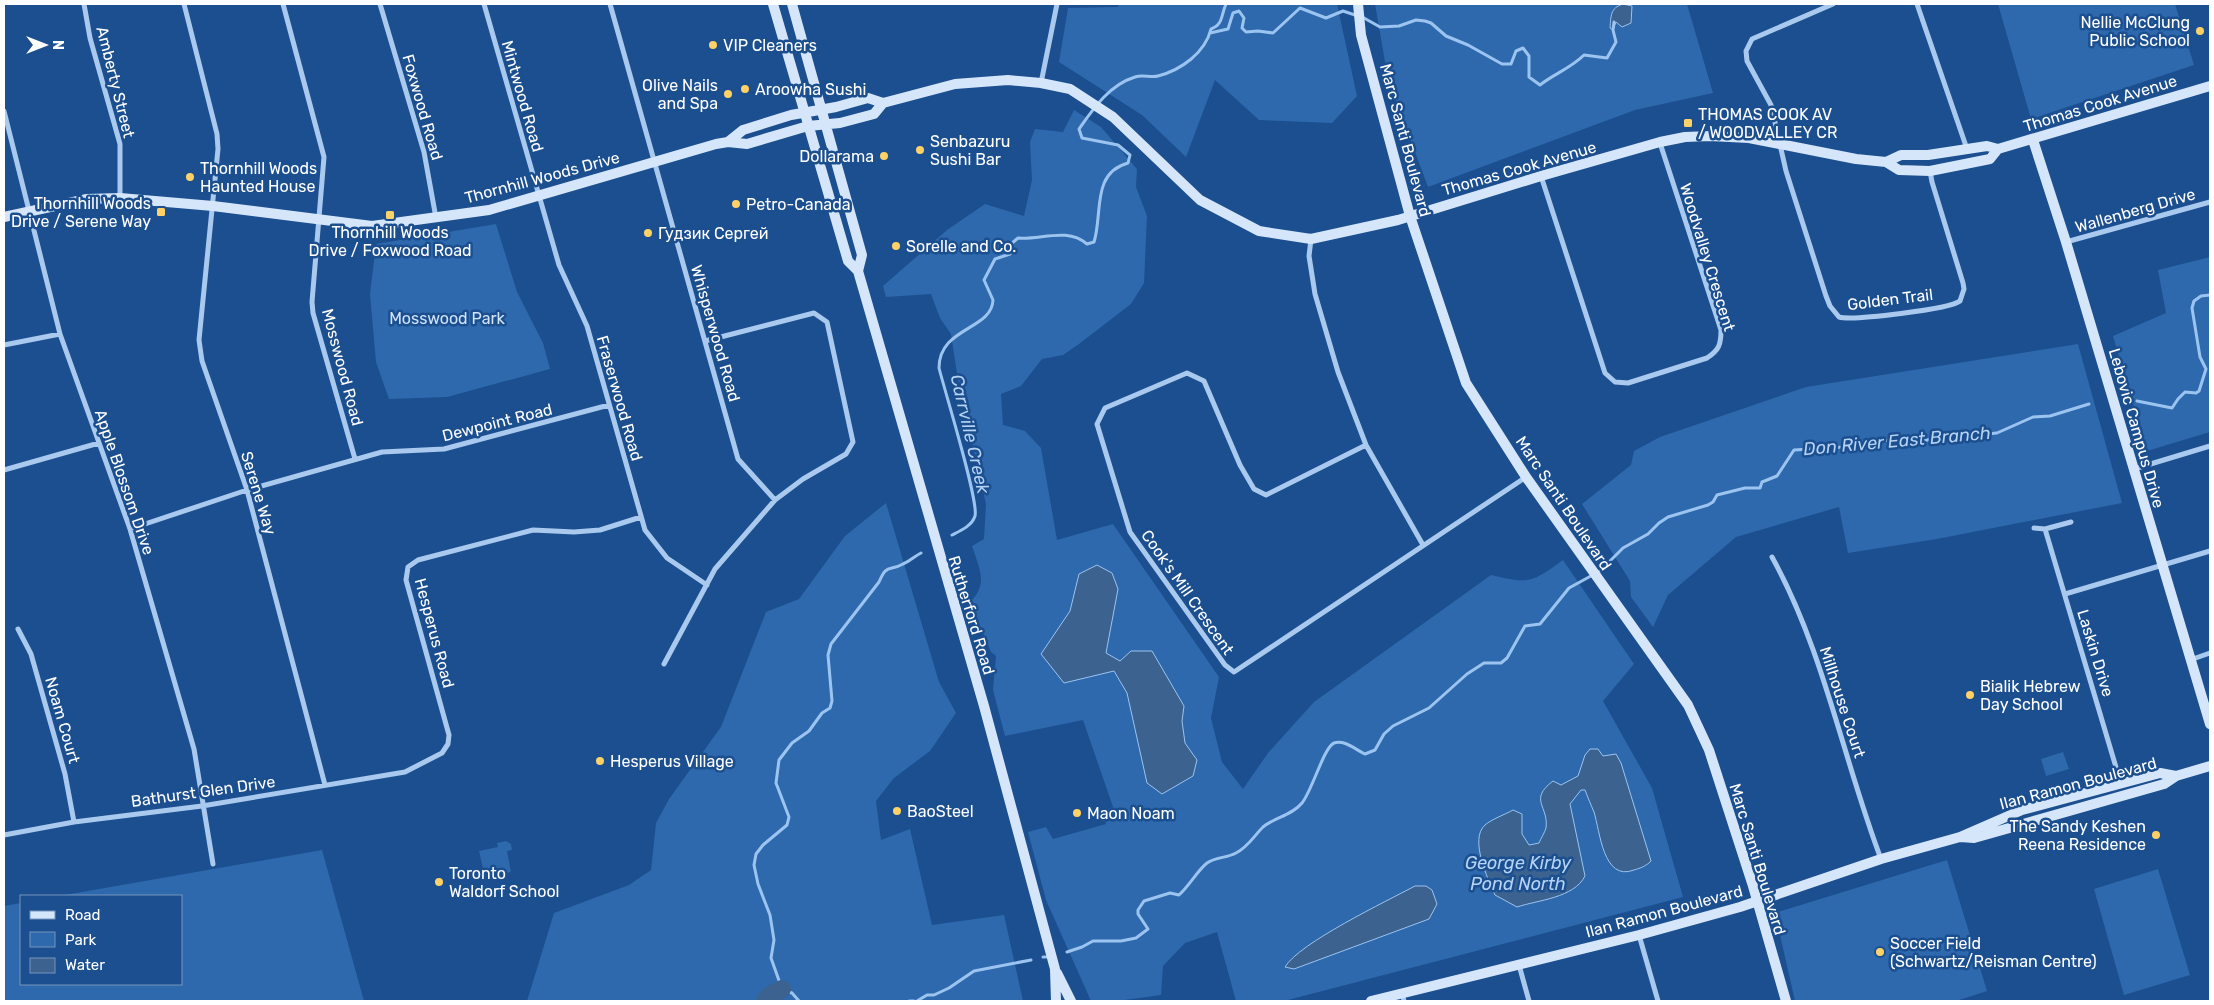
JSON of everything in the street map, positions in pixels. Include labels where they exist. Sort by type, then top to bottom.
[{"type":"street","name":"Amberty Street","points":[[84,4],[90,38],[120,144],[120,198]]},
{"type":"street","name":"Serene Way","points":[[184,4],[218,134],[217,174],[199,340],[202,361],[247,490],[325,785]]},
{"type":"street","name":"Mosswood Road","points":[[283,4],[324,157],[312,302],[313,313],[356,459]]},
{"type":"street","name":"Foxwood Road","points":[[380,4],[424,152],[436,219]]},
{"type":"street","name":"Mintwood Road","points":[[484,4],[539,196]]},
{"type":"street","name":"Whisperwood Road","points":[[610,4],[738,460],[775,500]]},
{"type":"street","name":"Rutherford Road","points":[[773,4],[848,261],[858,271],[984,706],[1055,969],[1071,1001]]},
{"type":"street","name":"Rutherford Road","points":[[792,4],[862,255],[858,271]]},
{"type":"street","points":[[1041,83],[1057,4]]},
{"type":"street","name":"Marc Santi Boulevard","points":[[1358,4],[1361,35],[1410,216],[1466,383],[1526,477],[1688,705],[1708,750],[1757,902],[1786,1001]]},
{"type":"street","points":[[1780,143],[1771,105],[1747,61],[1748,44],[1752,39],[1833,4]]},
{"type":"street","points":[[1917,4],[1967,150]]},
{"type":"street","name":"Thomas Cook Avenue","points":[[804,113],[868,98],[883,102],[955,84],[1008,80],[1041,83],[1070,89],[1113,117],[1200,200],[1259,231],[1311,239],[1410,216],[1660,142],[1710,136],[1780,143],[1856,159],[1886,162],[1899,170],[1930,170],[1990,158],[1998,150],[2210,86]]},
{"type":"street","name":"Thomas Cook Avenue","points":[[808,126],[874,114],[883,102]]},
{"type":"street","name":"Apple Blossom Drive","points":[[4,111],[60,334],[130,529],[194,749],[213,864]]},
{"type":"street","name":"Thornhill Woods Drive","points":[[728,142],[743,130],[791,114],[804,113]]},
{"type":"street","name":"Thornhill Woods Drive","points":[[4,217],[87,199],[120,198],[213,206],[372,226],[436,219],[489,210],[654,161],[728,142],[747,144],[808,126]]},
{"type":"street","name":"Lebovic Campus Drive","points":[[2033,140],[2066,242],[2189,660],[2210,724]]},
{"type":"street","name":"Woodvalley Crescent","points":[[1540,176],[1605,373],[1615,382],[1628,383],[1707,358],[1718,351],[1721,342],[1721,330],[1660,142]]},
{"type":"street","name":"Golden Trail","points":[[1780,143],[1786,171],[1826,296],[1835,313],[1845,319],[1952,305],[1956,304],[1963,296],[1963,283],[1930,170]]},
{"type":"street","name":"Thomas Cook Avenue","points":[[1886,162],[1901,155],[1928,155],[1987,146],[1998,150]]},
{"type":"street","name":"Fraserwood Road","points":[[539,196],[559,265],[586,326],[645,530],[667,558],[707,585]]},
{"type":"street","name":"Wallenberg Drive","points":[[2066,242],[2210,202]]},
{"type":"street","points":[[1311,239],[1309,256],[1314,294],[1338,372],[1366,445],[1423,545]]},
{"type":"street","points":[[664,664],[715,569],[775,500],[804,479],[846,454],[853,442],[827,322],[814,313],[705,341]]},
{"type":"street","points":[[4,345],[60,334]]},
{"type":"street","name":"Cook's Mill Crescent","points":[[1366,445],[1266,495],[1254,489],[1240,465],[1204,381],[1187,374],[1105,408],[1097,424],[1130,532],[1225,665],[1234,672],[1526,477]]},
{"type":"street","name":"Dewpoint Road","points":[[130,529],[247,490],[382,452],[444,449],[609,405]]},
{"type":"street","points":[[4,470],[99,443]]},
{"type":"street","points":[[2134,469],[2210,446]]},
{"type":"street","name":"Hesperus Road","points":[[405,772],[442,753],[447,746],[449,737],[406,580],[408,567],[418,560],[533,530],[574,532],[600,530],[641,517]]},
{"type":"street","points":[[2034,528],[2045,529],[2071,522]]},
{"type":"street","name":"Laskin Drive","points":[[2045,529],[2122,784]]},
{"type":"street","points":[[2065,594],[2210,551]]},
{"type":"street","name":"Millhouse Court","points":[[1772,557],[1792,594],[1808,633],[1881,859]]},
{"type":"street","name":"Noam Court","points":[[18,629],[34,664],[65,774],[74,822]]},
{"type":"street","points":[[2189,660],[2210,653]]},
{"type":"street","name":"Ilan Ramon Boulevard","points":[[1960,837],[1974,838],[2101,802],[2164,784],[2176,776],[2210,766]]},
{"type":"street","name":"Bathurst Glen Drive","points":[[4,834],[74,822],[202,806],[405,772]]},
{"type":"street","name":"Ilan Ramon Boulevard","points":[[1371,1001],[1403,997],[1519,964],[1639,935],[1757,902],[1881,859],[1960,837],[2022,810],[2160,774],[2176,776]]},
{"type":"street","points":[[1639,935],[1658,1001]]},
{"type":"street","points":[[1519,964],[1529,1001]]},
{"type":"street","name":"Rutherford Road","points":[[1055,969],[1056,1001]]},
{"type":"green space","points":[[1119,4],[1337,4],[1357,96],[1332,123],[1259,120],[1215,80],[1186,157],[1142,115],[1059,62],[1068,8],[1118,7]]},
{"type":"green space","points":[[1375,4],[1687,4],[1713,93],[1635,110],[1428,187],[1388,79]]},
{"type":"green space","points":[[1998,4],[2175,4],[2194,65],[2031,119]]},
{"type":"green space","points":[[1074,110],[1101,127],[1137,169],[1136,187],[1147,216],[1144,283],[1131,304],[1063,355],[1042,359],[1021,386],[1001,394],[1003,425],[1025,431],[1041,448],[1057,540],[1113,524],[1219,677],[1211,718],[1222,762],[1243,789],[1268,753],[1314,702],[1491,575],[1514,580],[1530,580],[1563,560],[1634,664],[1603,701],[1652,788],[1683,897],[1284,1001],[1236,1001],[1217,932],[1185,943],[1163,966],[1161,995],[1117,1001],[1091,1001],[1046,900],[1028,832],[1046,827],[1053,839],[1106,824],[1103,811],[1113,807],[1083,720],[1005,736],[993,690],[996,656],[991,652],[970,602],[976,595],[981,582],[972,546],[984,539],[986,504],[959,387],[951,334],[940,318],[931,294],[886,297],[883,286],[947,230],[985,204],[1024,216],[1032,180],[1030,142],[1035,129],[1063,132]]},
{"type":"green space","name":"Mosswood Park","points":[[496,224],[517,292],[543,343],[550,369],[447,397],[389,399],[376,362],[370,294],[376,244]]},
{"type":"green space","points":[[2210,257],[2210,432],[2147,451],[2113,336],[2166,313],[2158,270]]},
{"type":"green space","points":[[2078,344],[2122,503],[1937,539],[1848,553],[1839,507],[1736,537],[1668,595],[1653,627],[1631,597],[1630,581],[1582,504],[1631,465],[1634,451],[1660,437],[1806,387]]},
{"type":"green space","points":[[886,503],[939,682],[956,713],[930,751],[894,778],[876,801],[881,840],[910,829],[932,925],[1004,915],[1023,1001],[527,1001],[554,913],[629,885],[651,870],[656,823],[669,799],[721,727],[766,612],[799,599],[845,536]]},
{"type":"green space","points":[[2063,752],[2069,769],[2046,776],[2041,759]]},
{"type":"green space","points":[[506,841],[511,844],[512,850],[507,851],[511,872],[485,877],[479,851],[498,847],[497,843]]},
{"type":"green space","points":[[322,850],[364,1001],[4,1001],[4,906],[20,903],[20,985],[182,985],[182,895],[65,895]]},
{"type":"green space","name":"Soccer Field (Schwartz/Reisman Centre)","points":[[1947,860],[1987,991],[1956,1001],[1795,1001],[1775,913]]},
{"type":"green space","points":[[2158,869],[2190,975],[2124,995],[2094,889]]},
{"type":"water","points":[[1623,4],[1632,6],[1631,23],[1622,27],[1616,22],[1613,30],[1610,28],[1613,10]]},
{"type":"water","points":[[1097,565],[1112,573],[1118,589],[1106,653],[1120,661],[1131,651],[1152,651],[1184,706],[1182,721],[1185,743],[1197,760],[1193,776],[1162,794],[1147,783],[1127,693],[1114,671],[1064,683],[1041,654],[1070,611],[1079,574]]},
{"type":"water","name":"George Kirby Pond North","points":[[1590,749],[1598,749],[1603,756],[1616,754],[1621,763],[1651,861],[1643,867],[1624,872],[1616,869],[1609,862],[1601,842],[1594,812],[1585,790],[1581,790],[1570,804],[1585,876],[1580,883],[1564,894],[1517,907],[1495,895],[1481,859],[1479,840],[1481,831],[1488,823],[1513,810],[1522,814],[1522,834],[1529,845],[1539,843],[1546,828],[1545,814],[1541,803],[1542,793],[1553,781],[1561,785],[1578,776],[1585,755]]},
{"type":"water","points":[[1415,886],[1426,886],[1432,890],[1437,904],[1429,919],[1294,969],[1285,967],[1293,957],[1307,946],[1365,912]]},
{"type":"waterway","name":"Carrville Creek","points":[[952,535],[971,523],[975,516],[975,506],[967,469],[939,368],[941,355],[947,344],[984,318],[990,310],[993,300],[984,280],[995,259],[1010,254],[1011,244],[1018,238],[1062,235],[1071,236],[1087,244],[1094,242],[1103,185],[1116,168],[1128,163],[1130,155],[1118,145],[1082,138],[1079,129],[1102,98],[1117,86],[1138,76],[1155,76],[1167,73],[1191,59],[1203,46],[1211,29],[1220,22],[1226,4]]},
{"type":"waterway","name":"Carrville Creek","points":[[1210,33],[1228,29],[1233,13],[1239,11],[1244,18],[1242,28],[1246,32],[1273,33],[1300,8],[1326,18],[1343,11],[1364,18],[1380,27],[1399,26],[1416,20],[1425,21],[1431,23],[1446,36],[1468,45],[1502,64],[1511,64],[1516,51],[1523,48],[1529,56],[1529,77],[1540,85],[1574,64],[1584,55],[1607,58],[1616,42],[1613,30],[1614,22]]},
{"type":"waterway","name":"Don River East Branch","points":[[2137,401],[2172,408],[2185,392],[2196,393],[2199,391],[2206,369],[2200,357],[2192,308],[2194,301],[2201,296],[2210,295]]},
{"type":"waterway","name":"Don River East Branch","points":[[1067,952],[1093,941],[1121,941],[1136,938],[1148,929],[1138,914],[1138,910],[1144,901],[1170,893],[1179,895],[1207,863],[1240,851],[1263,827],[1298,807],[1306,797],[1330,746],[1334,743],[1342,742],[1365,754],[1375,750],[1384,734],[1393,726],[1429,708],[1467,674],[1484,663],[1501,663],[1507,658],[1525,626],[1540,624],[1569,588],[1600,571],[1623,548],[1648,534],[1668,517],[1708,505],[1713,502],[1717,495],[1745,488],[1760,488],[1762,482],[1777,476],[1794,450],[1843,447],[1871,440],[1917,441],[1997,433],[2033,417],[2050,416],[2089,404]]},
{"type":"waterway","name":"Carrville Creek","points":[[799,1001],[792,993],[782,989],[771,958],[774,940],[770,915],[758,884],[754,865],[756,854],[763,845],[787,825],[789,817],[776,783],[779,760],[792,743],[809,731],[822,713],[830,708],[832,701],[828,655],[831,644],[879,582],[884,572],[906,563],[921,553]]},
{"type":"waterway","name":"Don River East Branch","points":[[917,1001],[927,995],[934,995],[949,988],[974,971],[1031,960]]},
{"type":"waterway","name":"Don River East Branch","points":[[765,1001],[769,996],[782,989]]},
{"type":"waterway","name":"Don River East Branch","points":[[909,1001],[914,1001]]},
{"type":"place","name":"Nellie McClung Public School","points":[[2200,31]]},
{"type":"place","name":"VIP Cleaners","points":[[713,45]]},
{"type":"place","name":"Aroowha Sushi","points":[[745,89]]},
{"type":"place","name":"Olive Nails and Spa","points":[[728,94]]},
{"type":"place","name":"THOMAS COOK AV / WOODVALLEY CR","points":[[1688,123]]},
{"type":"place","name":"Senbazuru Sushi Bar","points":[[920,150]]},
{"type":"place","name":"Dollarama","points":[[884,156]]},
{"type":"place","name":"Thornhill Woods Haunted House","points":[[190,177]]},
{"type":"place","name":"Petro-Canada","points":[[736,204]]},
{"type":"place","name":"Thornhill Woods Drive / Serene Way","points":[[161,212]]},
{"type":"place","name":"Thornhill Woods Drive / Foxwood Road","points":[[390,215]]},
{"type":"place","name":"Гудзик Сергей","points":[[648,233]]},
{"type":"place","name":"Sorelle and Co.","points":[[896,246]]},
{"type":"place","name":"Bialik Hebrew Day School","points":[[1970,695]]},
{"type":"place","name":"Hesperus Village","points":[[600,761]]},
{"type":"place","name":"BaoSteel","points":[[897,811]]},
{"type":"place","name":"Maon Noam","points":[[1077,813]]},
{"type":"place","name":"The Sandy Keshen Reena Residence","points":[[2156,835]]},
{"type":"place","name":"Toronto Waldorf School","points":[[439,882]]},
{"type":"place","name":"Soccer Field (Schwartz/Reisman Centre)","points":[[1880,952]]}]
